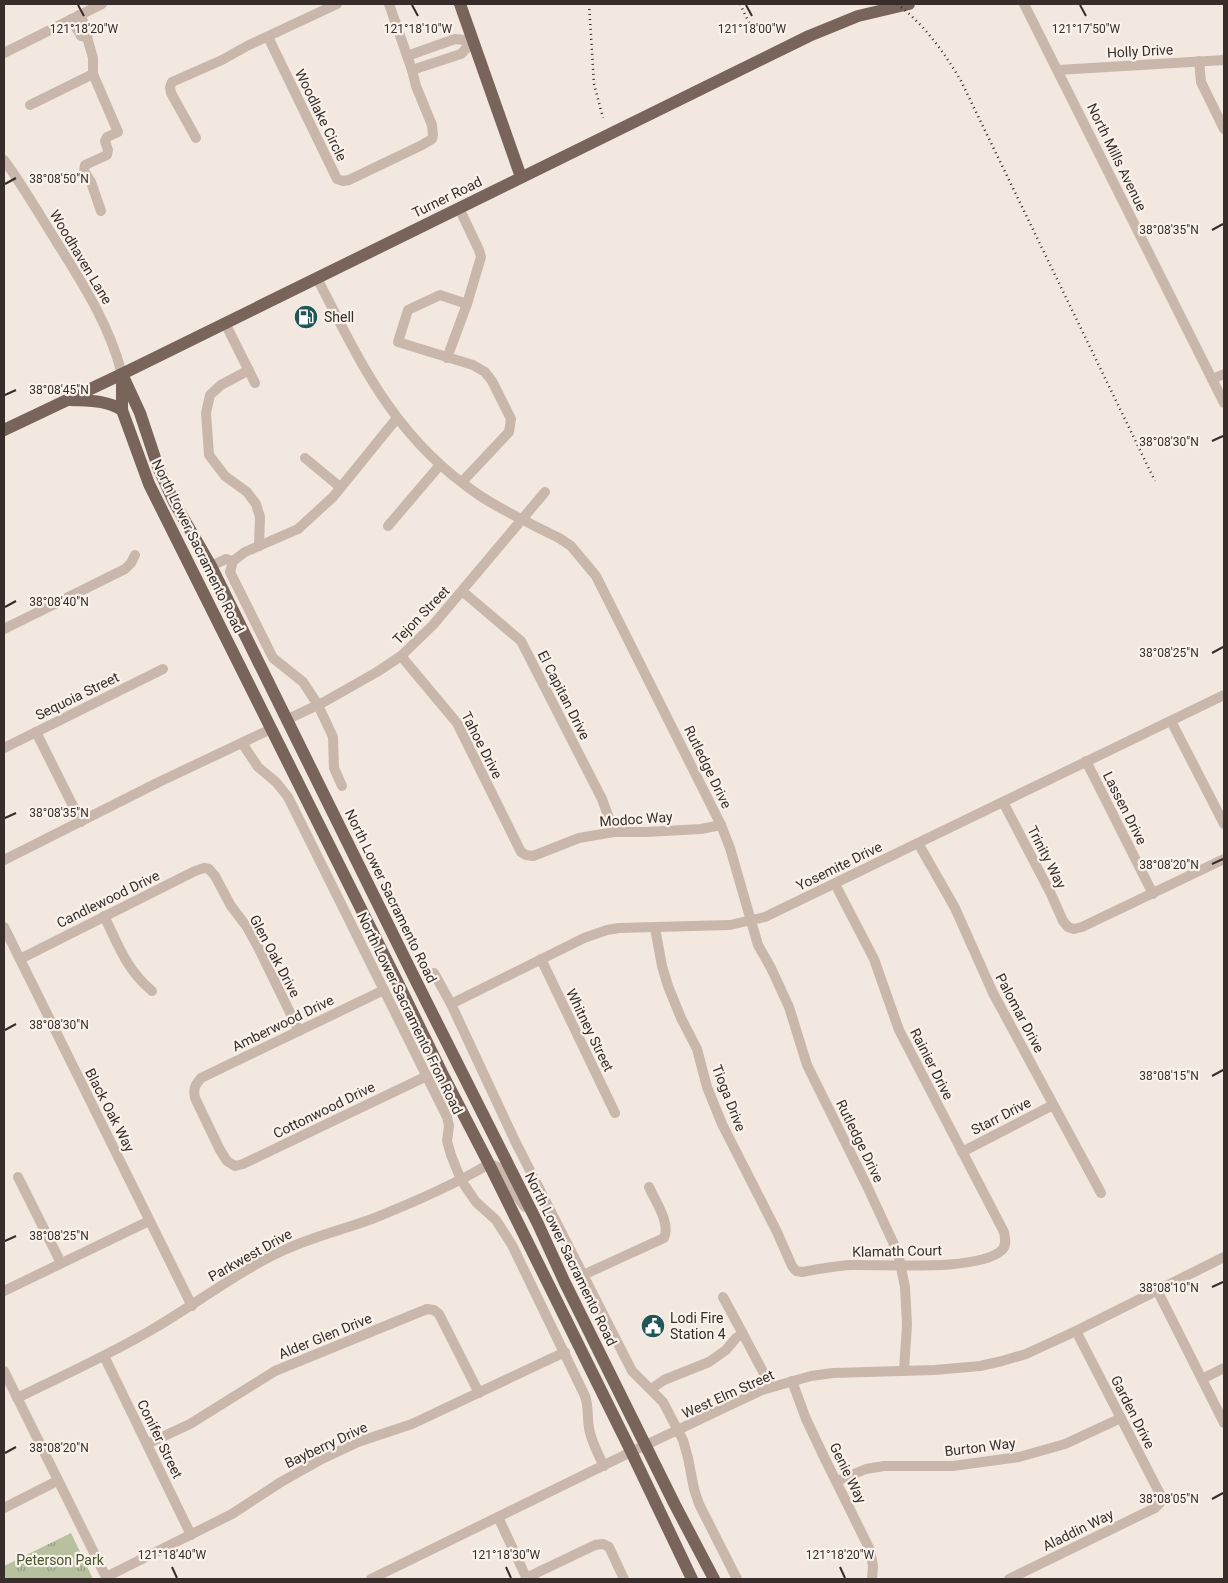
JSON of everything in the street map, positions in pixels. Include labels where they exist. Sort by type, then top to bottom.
[{"type":"main road","points":[[460,4],[521,177]]},
{"type":"main road","name":"Turner Road","points":[[4,430],[122,374],[828,27],[864,14],[909,4]]},
{"type":"main road","name":"North Lower Sacramento Road","points":[[122,374],[122,410],[150,484],[442,1074],[489,1164],[692,1579]]},
{"type":"main road","name":"North Lower Sacramento Road","points":[[122,374],[140,413],[162,476],[174,502],[211,566],[538,1224],[565,1283],[714,1579]]},
{"type":"main road","points":[[68,400],[104,402],[122,410]]},
{"type":"main road","points":[[234,653],[243,658],[272,712],[279,719],[286,720]]},
{"type":"main road","points":[[271,729],[277,728],[281,730],[309,781],[313,786],[321,788]]},
{"type":"street","points":[[4,53],[102,4]]},
{"type":"street","points":[[196,138],[171,93],[171,85],[175,79],[222,60],[337,4]]},
{"type":"street","name":"Woodlake Circle","points":[[268,37],[337,179],[349,180],[432,139],[432,125],[416,86],[389,4]]},
{"type":"street","name":"North Mills Avenue","points":[[1024,4],[1224,403]]},
{"type":"street","points":[[75,17],[81,36],[87,37],[92,58],[93,74],[118,132],[107,137],[105,141],[108,150],[107,155],[85,165],[84,171],[91,182],[101,212]]},
{"type":"street","points":[[407,56],[455,39],[472,41]]},
{"type":"street","points":[[412,70],[461,54],[472,41]]},
{"type":"street","name":"Holly Drive","points":[[1058,70],[1224,60]]},
{"type":"street","points":[[1199,61],[1201,82],[1224,129]]},
{"type":"street","points":[[30,105],[93,74]]},
{"type":"street","name":"Woodhaven Lane","points":[[4,160],[96,307],[112,341],[122,374]]},
{"type":"street","points":[[447,358],[467,304],[481,254],[459,208]]},
{"type":"street","name":"Rutledge Drive","points":[[317,278],[359,360],[379,394],[416,441],[440,465],[479,495],[571,546],[596,576],[721,825],[730,848],[758,945],[771,968],[789,1008],[807,1065],[890,1234],[901,1265],[905,1287],[904,1370]]},
{"type":"street","points":[[462,482],[510,432],[511,419],[492,381],[484,372],[473,365],[398,342],[408,310],[440,296],[467,304]]},
{"type":"street","points":[[225,323],[256,383]]},
{"type":"street","points":[[249,370],[221,385],[210,395],[206,414],[209,455],[225,476],[247,492],[256,504],[260,517],[259,546]]},
{"type":"street","points":[[1212,379],[1224,374]]},
{"type":"street","points":[[342,786],[334,768],[333,737],[318,704],[303,682],[273,658],[230,572],[233,561],[245,552],[298,529],[332,496],[397,418]]},
{"type":"street","points":[[306,458],[340,487]]},
{"type":"street","points":[[388,526],[440,465]]},
{"type":"street","name":"Tejon Street","points":[[286,720],[378,672],[401,656],[433,625],[545,492]]},
{"type":"street","points":[[4,629],[125,569],[135,555]]},
{"type":"street","points":[[211,566],[226,559],[233,561]]},
{"type":"street","name":"El Capitan Drive","points":[[462,591],[521,641],[602,799],[614,832]]},
{"type":"street","name":"Tahoe Drive","points":[[401,656],[458,723],[521,852],[526,856]]},
{"type":"street","name":"Sequoia Street","points":[[4,748],[163,670]]},
{"type":"street","name":"Yosemite Drive","points":[[450,1004],[584,938],[607,930],[730,925],[772,914],[1224,695]]},
{"type":"street","points":[[1171,721],[1224,824]]},
{"type":"street","points":[[4,860],[159,782],[271,729]]},
{"type":"street","points":[[36,732],[81,822]]},
{"type":"street","name":"North Lower Sacramento Fron Road","points":[[242,743],[258,767],[276,782],[288,797],[447,1117],[449,1126],[447,1141],[461,1180],[476,1202],[496,1220],[504,1231],[586,1396],[592,1441],[604,1466]]},
{"type":"street","name":"Lassen Drive","points":[[1086,761],[1153,894]]},
{"type":"street","name":"Trinity Way","points":[[1003,802],[1066,924],[1074,929],[1153,894]]},
{"type":"street","name":"Modoc Way","points":[[526,856],[534,856],[579,838],[614,832],[692,829],[721,825]]},
{"type":"street","name":"Palomar Drive","points":[[918,843],[955,908],[992,993],[1100,1193]]},
{"type":"street","points":[[1153,894],[1224,859]]},
{"type":"street","name":"Candlewood Drive","points":[[20,959],[195,872],[204,868],[209,869]]},
{"type":"street","name":"Glen Oak Drive","points":[[209,869],[215,876],[231,906],[247,927],[299,1031]]},
{"type":"street","name":"Rainier Drive","points":[[835,884],[874,959],[899,1030],[1004,1232],[1005,1246],[998,1252]]},
{"type":"street","points":[[104,916],[127,963],[138,979],[152,991]]},
{"type":"street","name":"Black Oak Way","points":[[4,928],[192,1306]]},
{"type":"street","name":"Tioga Drive","points":[[656,928],[662,966],[668,986],[681,1018],[697,1049],[707,1087],[722,1124],[796,1271]]},
{"type":"street","name":"Whitney Street","points":[[541,959],[615,1113]]},
{"type":"street","points":[[434,973],[515,1141],[632,1371],[663,1402],[678,1431],[688,1458],[699,1504],[737,1579]]},
{"type":"street","name":"Amberwood Drive","points":[[231,1164],[220,1150],[195,1098],[196,1084],[201,1078],[384,990]]},
{"type":"street","name":"Cottonwood Drive","points":[[231,1164],[235,1166],[243,1164],[427,1076]]},
{"type":"street","name":"Starr Drive","points":[[962,1152],[1053,1105]]},
{"type":"street","points":[[489,1164],[498,1167],[509,1186],[538,1224]]},
{"type":"street","name":"Parkwest Drive","points":[[17,1398],[104,1356],[151,1330],[281,1251],[429,1196],[489,1164]]},
{"type":"street","points":[[18,1177],[61,1264]]},
{"type":"street","points":[[583,1275],[664,1238],[666,1224],[649,1187]]},
{"type":"street","points":[[4,1291],[149,1221]]},
{"type":"street","name":"Klamath Court","points":[[796,1271],[802,1272],[850,1265],[963,1263],[992,1256],[998,1252]]},
{"type":"street","name":"West Elm Street","points":[[371,1579],[631,1452],[771,1387],[833,1373],[934,1370],[980,1366],[1026,1354],[1224,1257]]},
{"type":"street","points":[[1157,1290],[1224,1423]]},
{"type":"street","points":[[723,1297],[771,1387]]},
{"type":"street","name":"Alder Glen Drive","points":[[147,1444],[190,1424],[275,1371],[428,1309],[434,1310],[439,1314],[479,1394]]},
{"type":"street","name":"Garden Drive","points":[[1076,1331],[1160,1494],[1161,1498],[1158,1505]]},
{"type":"street","points":[[651,1389],[664,1380],[709,1362],[726,1350],[736,1338],[743,1334]]},
{"type":"street","name":"Bayberry Drive","points":[[106,1578],[232,1514],[322,1459],[358,1442],[412,1424],[565,1352]]},
{"type":"street","name":"Conifer Street","points":[[104,1356],[191,1535]]},
{"type":"street","points":[[1202,1379],[1224,1368]]},
{"type":"street","points":[[4,1371],[106,1578]]},
{"type":"street","name":"Genie Way","points":[[792,1381],[806,1419],[870,1550],[873,1566],[872,1579]]},
{"type":"street","name":"Burton Way","points":[[837,1481],[866,1469],[884,1466],[953,1466],[1019,1457],[1065,1444],[1121,1418]]},
{"type":"street","points":[[4,1508],[57,1481]]},
{"type":"street","name":"Aladdin Way","points":[[1009,1579],[1158,1505]]},
{"type":"street","points":[[498,1517],[526,1578],[589,1548],[603,1544],[609,1547],[624,1579]]},
{"type":"green space","name":"Peterson Park","points":[[71,1533],[93,1579],[4,1579],[4,1566]]},
{"type":"railway","points":[[589,4],[594,84],[603,118]]},
{"type":"railway","points":[[740,4],[754,33]]},
{"type":"railway","points":[[897,4],[916,20],[933,39],[961,81],[1155,481]]},
{"type":"place","name":"Shell","points":[[306,317]]},
{"type":"place","name":"Lodi Fire Station 4","points":[[653,1326]]}]
